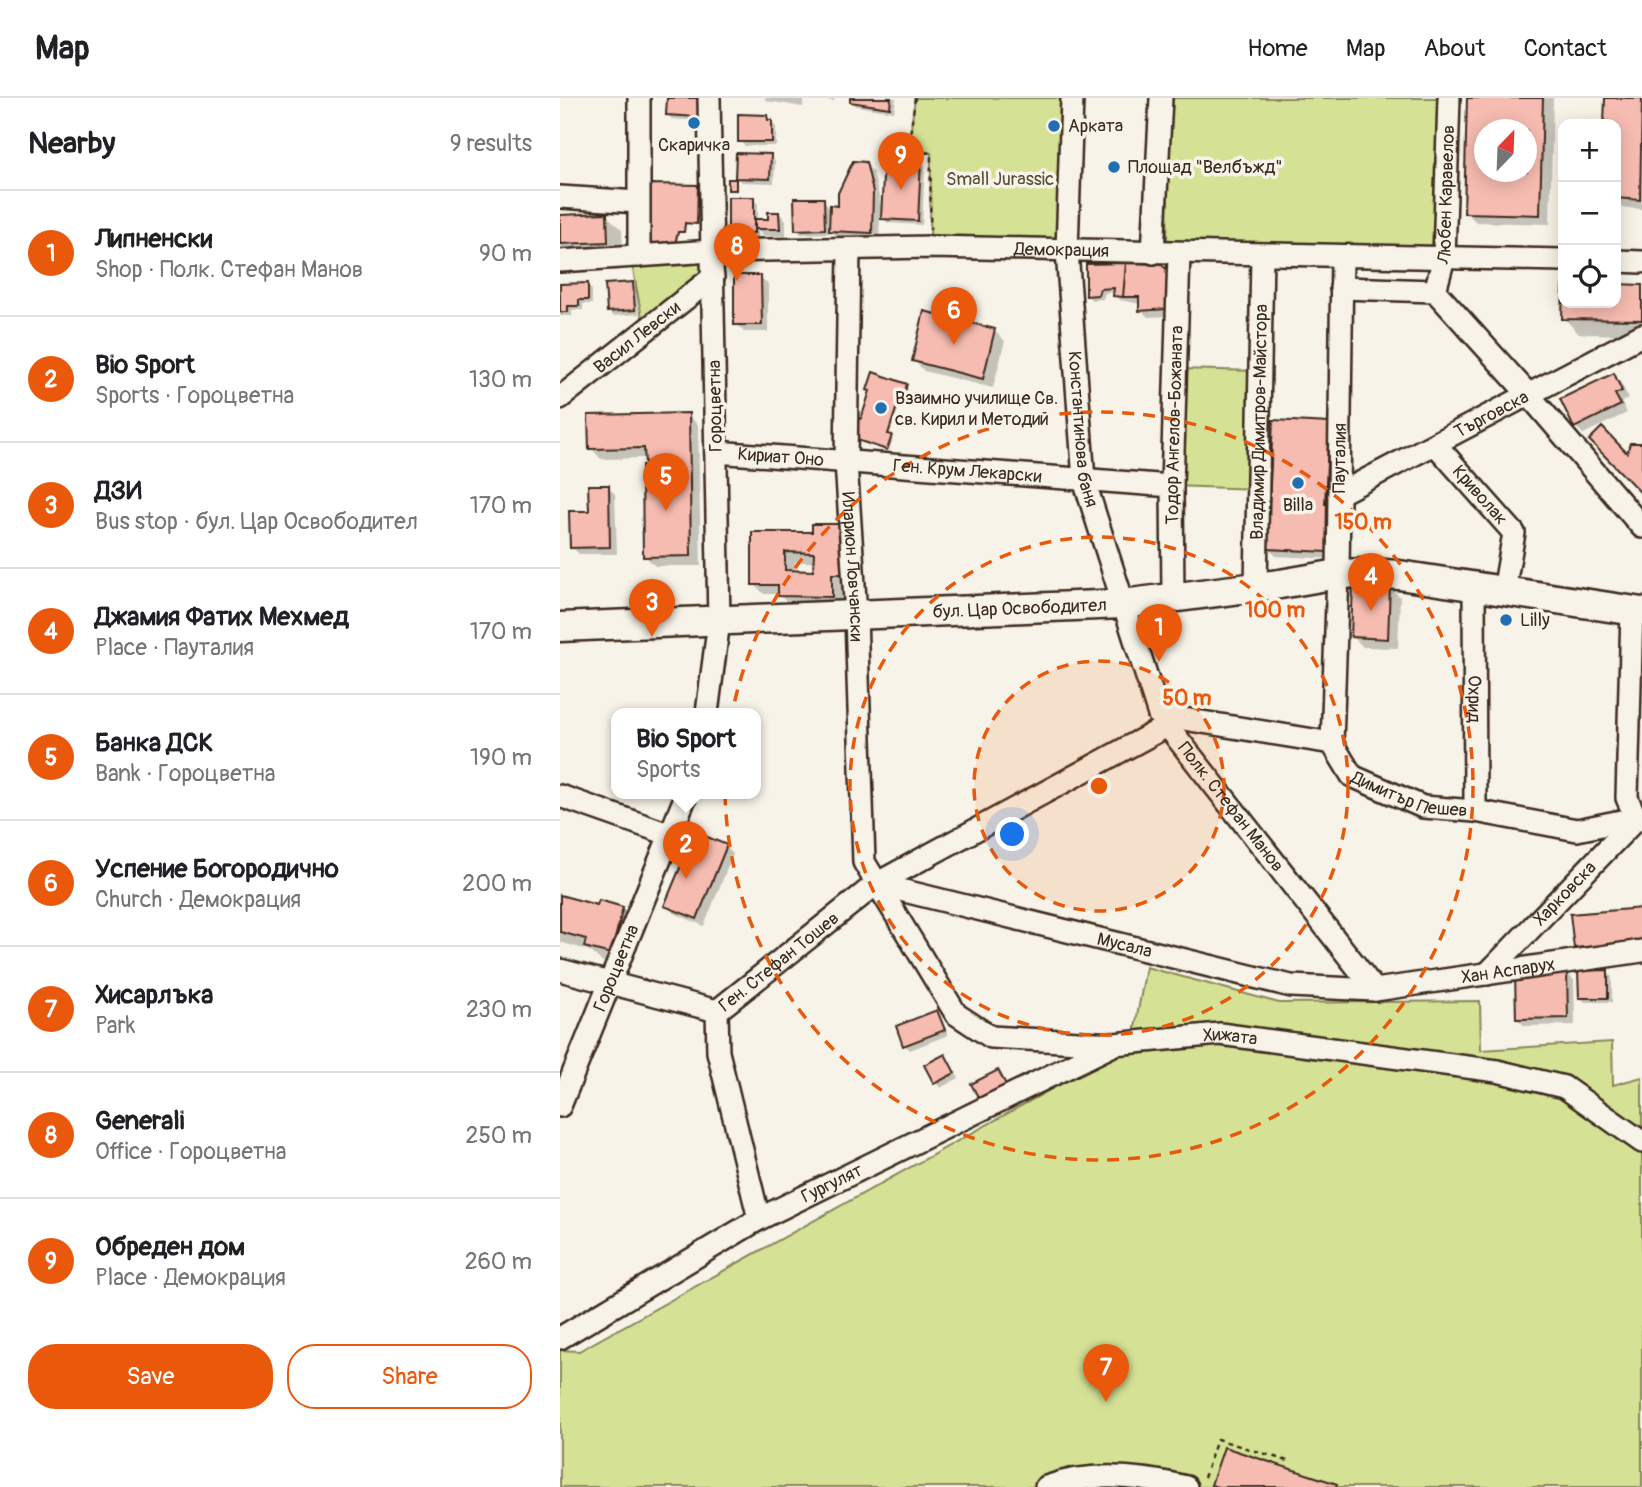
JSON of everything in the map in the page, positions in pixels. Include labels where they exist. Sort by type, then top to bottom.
[{"type":"main road","name":"бул. Цар Освободител","points":[[560,627],[1123,604],[1338,574],[1368,573],[1399,575],[1637,611]]},
{"type":"street","points":[[639,98],[639,256]]},
{"type":"street","name":"Гороцветна","points":[[708,708],[719,621],[709,98]]},
{"type":"street","name":"Константинова баня","points":[[1072,98],[1068,251],[1084,480],[1123,604]]},
{"type":"street","points":[[1153,253],[1161,98]]},
{"type":"street","name":"Любен Kаравелов","points":[[1435,291],[1444,258],[1449,98]]},
{"type":"street","points":[[560,197],[638,202]]},
{"type":"street","name":"Демокрация","points":[[560,261],[712,251],[930,247],[1558,260]]},
{"type":"street","name":"Иларион Ловчански","points":[[849,248],[846,462],[856,615],[864,862],[876,884]]},
{"type":"street","name":"Тодор Ангелов-Божаната","points":[[1173,598],[1172,486],[1179,253]]},
{"type":"street","name":"Владимир Димитров-Майстора","points":[[1256,587],[1262,254]]},
{"type":"street","name":"Пауталия","points":[[1332,743],[1338,574],[1342,256]]},
{"type":"street","points":[[1621,261],[1642,261]]},
{"type":"street","name":"Васил Левски","points":[[560,398],[713,277]]},
{"type":"street","points":[[1341,288],[1435,291],[1642,527]]},
{"type":"street","name":"Търговска","points":[[1339,494],[1642,335]]},
{"type":"street","name":"Криволак","points":[[1435,444],[1514,533],[1504,591]]},
{"type":"street","name":"Кириат Оно","points":[[716,452],[846,462]]},
{"type":"street","name":"Ген. Крум Лекарски","points":[[846,462],[1172,486]]},
{"type":"street","name":"Охрид","points":[[1474,587],[1475,811]]},
{"type":"street","name":"Полк. Стефан Манов","points":[[1123,604],[1163,721],[1375,990]]},
{"type":"street","points":[[1637,611],[1628,798],[1639,816]]},
{"type":"street","points":[[1163,721],[1332,743]]},
{"type":"street","name":"Ген. Стефан Тошев","points":[[759,1219],[718,1052],[717,1011],[876,884],[1163,721]]},
{"type":"street","name":"Димитър Пешев","points":[[1332,743],[1352,776],[1423,807],[1475,811],[1577,830],[1639,816]]},
{"type":"street","points":[[560,796],[671,835]]},
{"type":"street","name":"Гороцветна","points":[[560,1106],[685,799]]},
{"type":"street","name":"Харковска","points":[[1486,974],[1639,816]]},
{"type":"street","name":"Мусала","points":[[876,884],[1291,986],[1375,990]]},
{"type":"street","name":"Хижата","points":[[876,884],[956,1014],[991,1037],[1114,1044],[1220,1034],[1497,1071],[1564,1087],[1642,1142]]},
{"type":"street","name":"Хан Аспарух","points":[[1375,990],[1642,951]]},
{"type":"street","points":[[560,970],[717,1011]]},
{"type":"street","name":"Гургулят","points":[[560,1338],[759,1219],[1114,1044]]},
{"type":"street","points":[[1046,1487],[1063,1481],[1107,1476],[1186,1487]]},
{"type":"path","points":[[915,98],[908,151],[931,153],[930,247]]},
{"type":"path","points":[[1201,1487],[1217,1439],[1291,1462]]},
{"type":"green space","name":"Small Jurassic","points":[[915,98],[1072,98],[1067,251],[930,247],[931,153],[908,151]]},
{"type":"green space","points":[[1169,98],[1443,98],[1439,251],[1167,243]]},
{"type":"green space","points":[[709,254],[710,275],[644,328],[631,259]]},
{"type":"green space","points":[[1176,369],[1260,371],[1258,489],[1172,486]]},
{"type":"green space","points":[[1146,967],[1279,1003],[1480,1001],[1481,1050],[1612,1042],[1613,1085],[1642,1077],[1642,1487],[560,1487],[560,1350],[579,1351],[1066,1081],[1134,1033]]},
{"type":"building","points":[[667,98],[699,98],[698,117],[666,115]]},
{"type":"building","points":[[850,98],[891,98],[890,108],[850,102]]},
{"type":"building","points":[[1467,98],[1543,98],[1540,215],[1464,213]]},
{"type":"building","points":[[1605,98],[1642,98],[1640,200],[1621,198],[1621,119],[1604,119]]},
{"type":"building","points":[[738,114],[767,115],[768,120],[772,120],[772,142],[738,142]]},
{"type":"building","points":[[736,153],[771,154],[770,179],[735,178]]},
{"type":"building","points":[[884,158],[921,160],[918,221],[881,219]]},
{"type":"building","points":[[853,161],[866,162],[873,192],[872,233],[829,231],[830,205],[838,206],[838,193]]},
{"type":"building","points":[[728,179],[736,179],[736,190],[728,190]]},
{"type":"building","points":[[650,184],[698,185],[697,224],[685,223],[684,232],[678,232],[674,247],[649,246]]},
{"type":"building","points":[[728,197],[754,197],[754,233],[728,233]]},
{"type":"building","points":[[794,198],[824,198],[825,229],[795,230]]},
{"type":"building","points":[[768,212],[779,212],[780,229],[755,229],[755,219],[768,219]]},
{"type":"building","points":[[607,213],[608,242],[560,244],[560,215]]},
{"type":"building","points":[[1126,263],[1160,264],[1168,270],[1166,309],[1139,311],[1139,297],[1123,297]]},
{"type":"building","points":[[1126,263],[1123,297],[1113,296],[1114,288],[1100,289],[1098,295],[1086,296],[1086,264]]},
{"type":"building","points":[[734,275],[761,275],[762,325],[734,325]]},
{"type":"building","points":[[633,282],[635,310],[607,312],[605,284]]},
{"type":"building","points":[[588,283],[588,300],[579,300],[579,306],[568,306],[568,312],[560,312],[560,284]]},
{"type":"building","points":[[1621,284],[1642,285],[1642,320],[1562,319],[1562,308],[1621,308]]},
{"type":"building","points":[[924,311],[995,329],[983,379],[912,361]]},
{"type":"building","name":"Взаимно училище Св. св. Кирил и Методий","points":[[873,372],[907,384],[888,434],[892,435],[887,450],[851,438],[858,418],[861,419]]},
{"type":"building","points":[[1614,373],[1622,391],[1615,394],[1621,405],[1574,428],[1560,399]]},
{"type":"building","points":[[689,413],[691,556],[643,557],[644,448],[589,449],[588,415]]},
{"type":"building","name":"Billa","points":[[1273,420],[1329,423],[1325,504],[1330,504],[1328,552],[1267,549]]},
{"type":"building","points":[[1602,427],[1627,453],[1630,443],[1642,443],[1640,492],[1589,440]]},
{"type":"building","points":[[588,485],[609,485],[610,547],[570,548],[569,511],[589,511]]},
{"type":"building","points":[[812,524],[846,524],[846,574],[832,574],[832,597],[778,596],[778,585],[752,585],[752,532],[812,532]],"holes":[[[785,552],[814,553],[813,571],[785,570]]]},
{"type":"building","points":[[1353,583],[1390,585],[1388,639],[1351,637]]},
{"type":"building","points":[[695,832],[727,845],[697,919],[664,906]]},
{"type":"building","points":[[560,895],[597,905],[599,900],[623,907],[611,954],[584,947],[586,939],[560,932]]},
{"type":"building","points":[[1642,908],[1642,942],[1574,948],[1570,914]]},
{"type":"building","points":[[1608,970],[1608,998],[1579,998],[1578,971]]},
{"type":"building","points":[[1567,971],[1568,1018],[1516,1019],[1515,972]]},
{"type":"building","points":[[937,1010],[945,1030],[903,1046],[896,1026]]},
{"type":"building","points":[[945,1054],[955,1073],[934,1084],[924,1065]]},
{"type":"building","points":[[998,1070],[1010,1092],[983,1106],[971,1084]]},
{"type":"building","points":[[1224,1447],[1337,1484],[1336,1487],[1211,1485]]},
{"type":"place","name":"Скаричка","points":[[694,123]]},
{"type":"place","name":"Арката","points":[[1054,126]]},
{"type":"place","name":"Площад \"Велбъжд\"","points":[[1114,167]]},
{"type":"place","name":"Обреден дом","points":[[901,190]]},
{"type":"place","name":"Generali","points":[[737,281]]},
{"type":"place","name":"Успение Богородично","points":[[954,345]]},
{"type":"place","name":"Взаимно училище Св. св. Кирил и Методий","points":[[881,408]]},
{"type":"place","name":"Billa","points":[[1298,483]]},
{"type":"place","name":"Банка ДСК","points":[[666,511]]},
{"type":"place","name":"Джамия Фатих Мехмед","points":[[1371,611]]},
{"type":"place","name":"Lilly","points":[[1506,620]]},
{"type":"place","name":"ДЗИ","points":[[652,637]]},
{"type":"place","name":"Липненски","points":[[1159,662]]},
{"type":"place","name":"Bio Sport","points":[[686,879]]},
{"type":"place","name":"Хисарлъка","points":[[1106,1402]]}]
